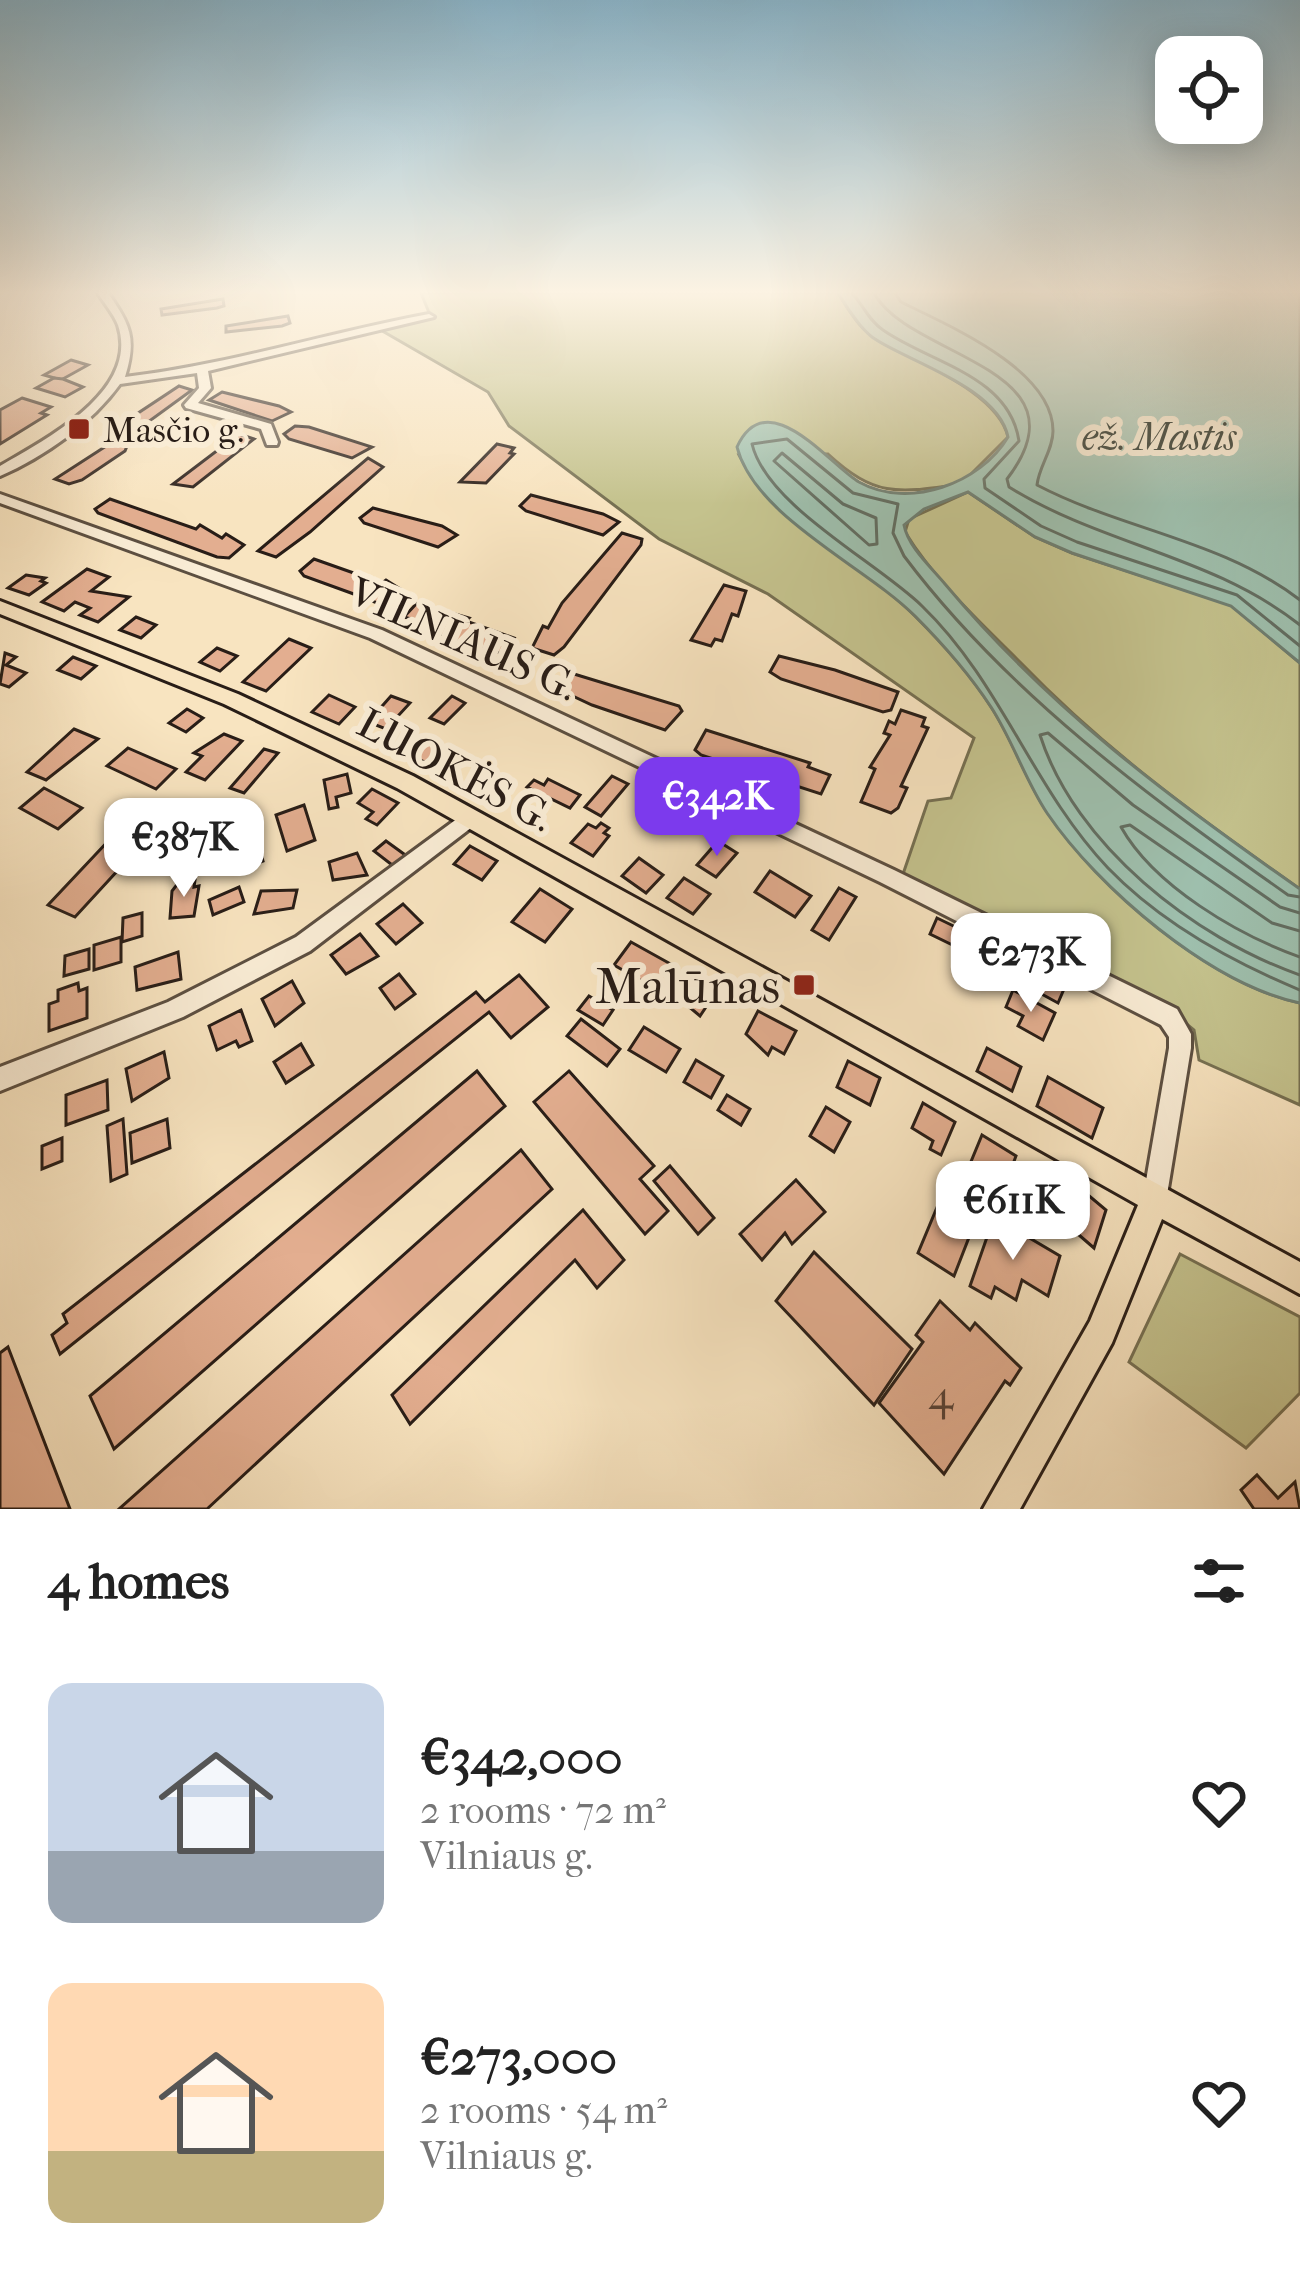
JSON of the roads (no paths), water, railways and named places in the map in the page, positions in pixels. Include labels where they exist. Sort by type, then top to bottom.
[{"type":"main road","name":"LUOKĖS G.","points":[[0,607],[276,719],[469,818],[1300,1279]]},
{"type":"main road","points":[[1000,1509],[1100,1332],[1156,1198]]},
{"type":"street","points":[[0,472],[90,412],[119,381],[124,363]]},
{"type":"street","points":[[119,381],[241,363]]},
{"type":"street","points":[[202,371],[205,388],[190,405],[267,428],[272,442]]},
{"type":"street","name":"VILNIAUS G.","points":[[0,498],[376,634],[801,835],[1169,1017],[1180,1034],[1180,1048],[1156,1198]]},
{"type":"street","points":[[0,1079],[176,1010],[304,944],[469,818]]},
{"type":"water","name":"ež. Mastis","points":[[922,363],[1300,363],[1300,663],[1231,606],[1035,537],[968,492],[924,509],[904,525],[927,564],[1068,711],[1157,785],[1300,889],[1300,1003],[1230,976],[1194,954],[1095,872],[1047,813],[991,707],[945,648],[894,597],[814,539],[765,496],[737,447],[750,429],[765,422],[781,425],[859,482],[879,490],[921,492],[942,487],[980,467],[1008,437],[987,403]]},
{"type":"place","name":"Masčio g.","points":[[79,429]]},
{"type":"place","name":"Malūnas","points":[[804,985]]}]
